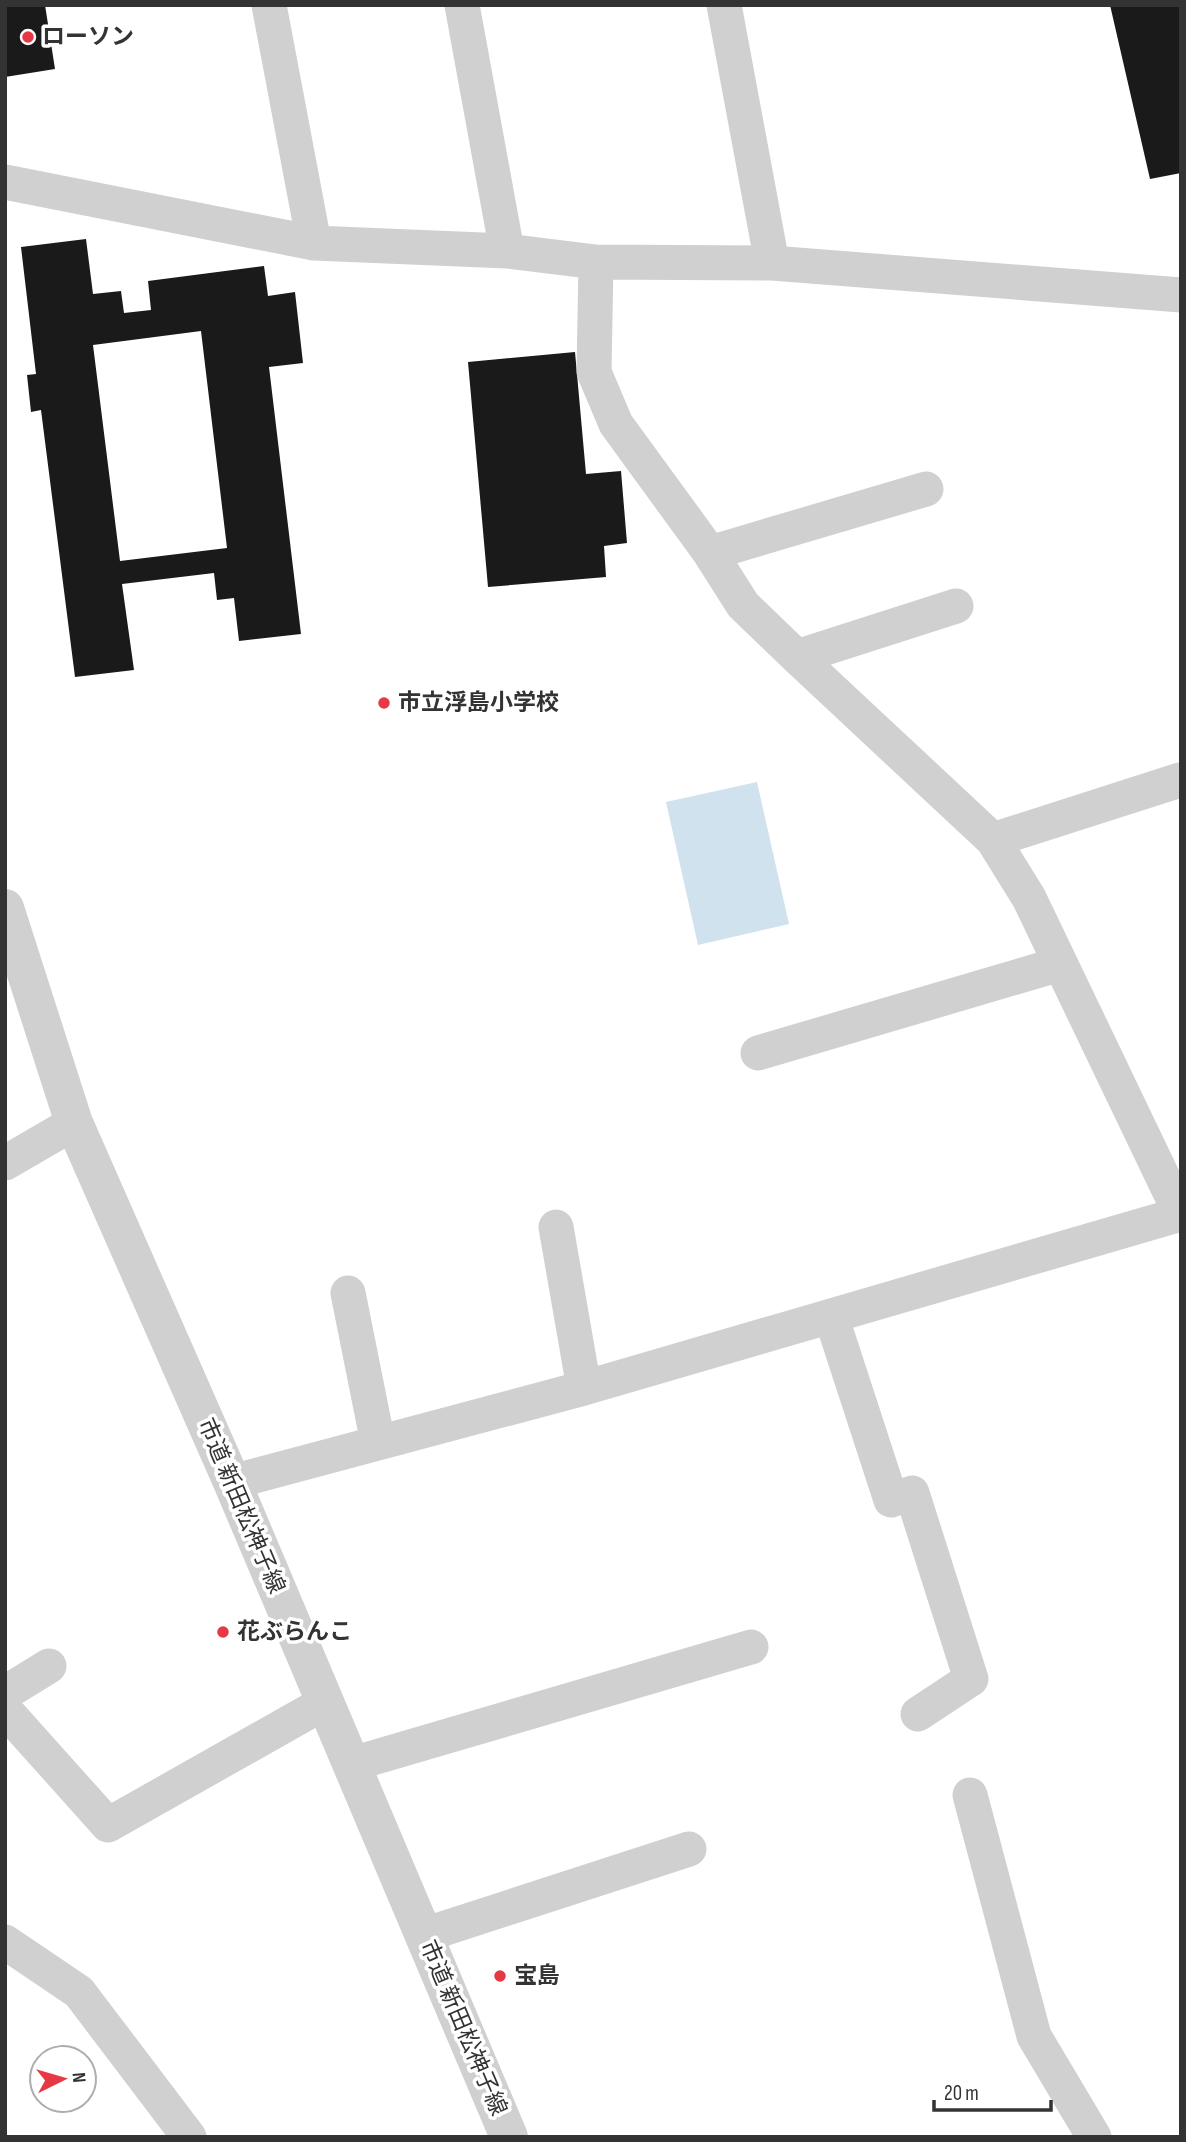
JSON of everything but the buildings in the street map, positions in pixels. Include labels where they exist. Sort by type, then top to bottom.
[{"type":"street","points":[[269,5],[314,243]]},
{"type":"street","points":[[462,5],[507,251]]},
{"type":"street","points":[[724,5],[772,263]]},
{"type":"street","points":[[5,182],[314,243],[507,251],[596,262],[772,263],[1181,295]]},
{"type":"street","points":[[232,1482],[584,1388],[1181,1215],[1029,898],[993,840],[743,605],[710,553],[617,425],[594,372],[596,262]]},
{"type":"street","points":[[710,553],[926,489]]},
{"type":"street","points":[[797,657],[956,606]]},
{"type":"street","points":[[993,840],[1180,780]]},
{"type":"street","name":"市道 新田松神子線","points":[[7,920],[74,1123],[232,1482],[509,2137]]},
{"type":"street","points":[[758,1053],[1060,964]]},
{"type":"street","points":[[5,1163],[74,1123]]},
{"type":"street","points":[[556,1227],[584,1388]]},
{"type":"street","points":[[348,1293],[378,1443]]},
{"type":"street","points":[[831,1316],[891,1500],[912,1493],[971,1679],[918,1714]]},
{"type":"street","points":[[352,1764],[751,1647]]},
{"type":"street","points":[[5,1693],[49,1666]]},
{"type":"street","points":[[5,1710],[108,1825],[324,1703]]},
{"type":"street","points":[[970,1795],[1034,2036],[1094,2137]]},
{"type":"street","points":[[424,1935],[689,1849]]},
{"type":"street","points":[[5,1942],[79,1993],[189,2137]]},
{"type":"water","points":[[757,782],[789,924],[698,945],[666,802]]},
{"type":"place","name":"ローソン","points":[[28,37]]},
{"type":"place","name":"市立浮島小学校","points":[[384,703]]},
{"type":"place","name":"花ぶらんこ","points":[[223,1632]]},
{"type":"place","name":"宝島","points":[[500,1976]]}]
